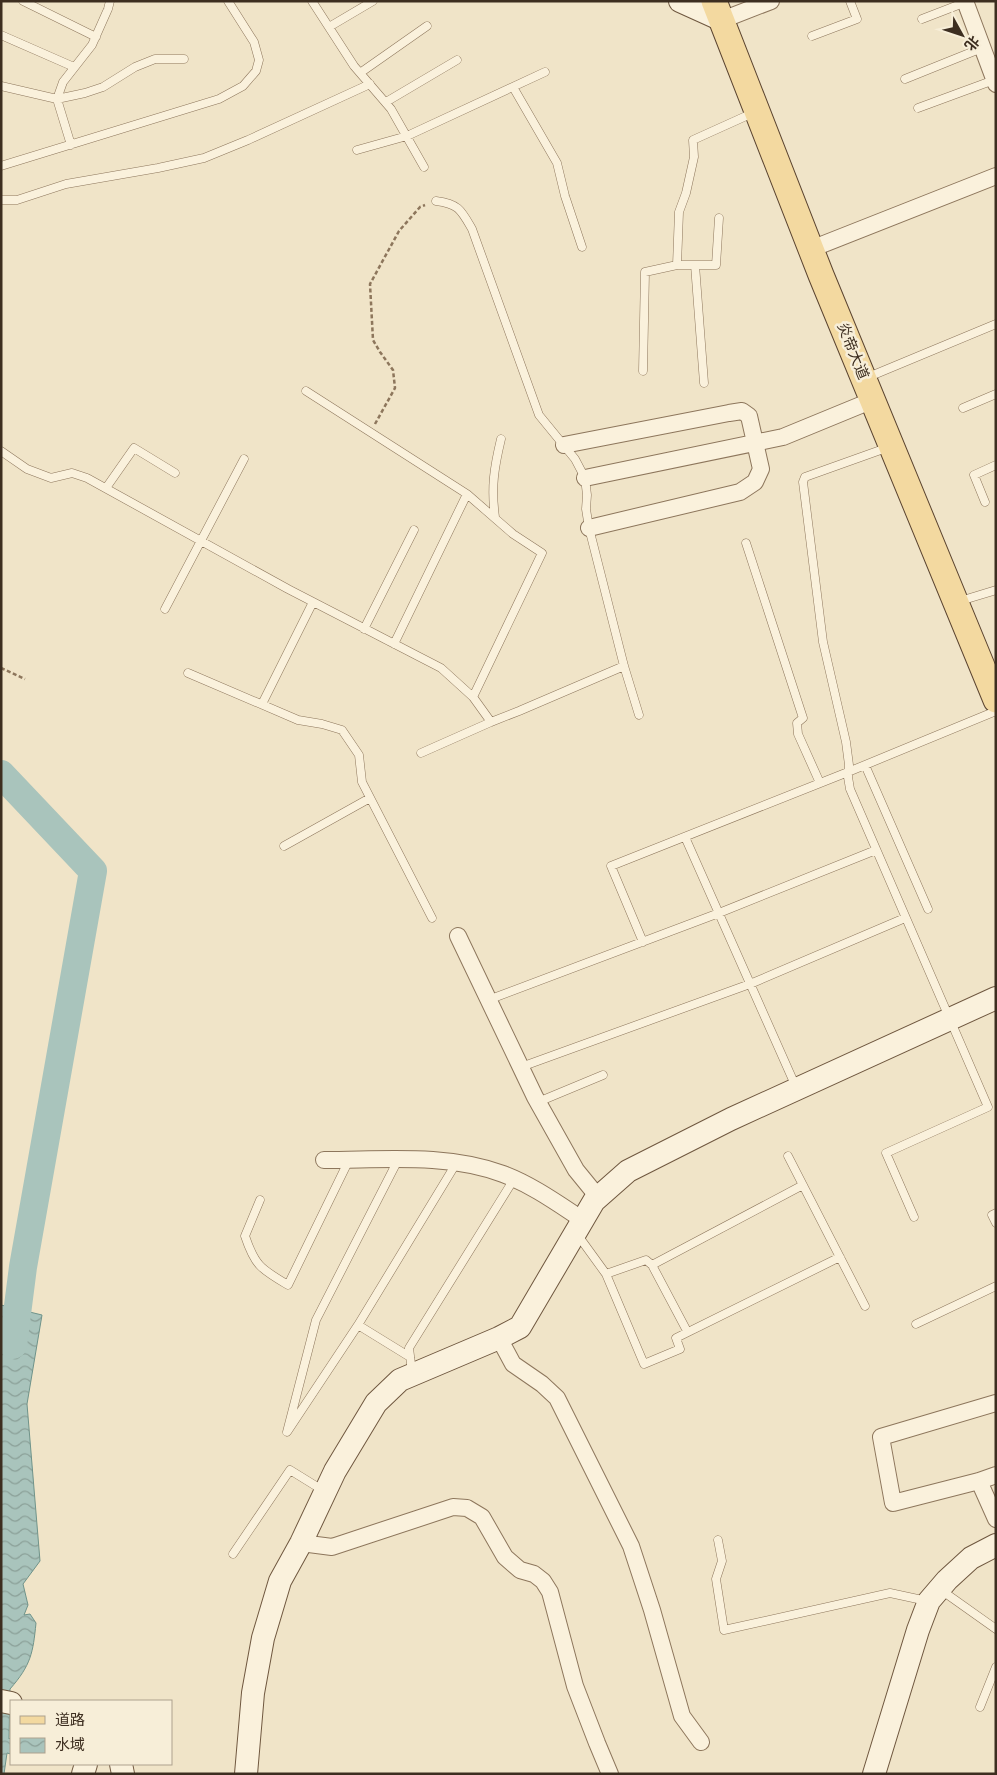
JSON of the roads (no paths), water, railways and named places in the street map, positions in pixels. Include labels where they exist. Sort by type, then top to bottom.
[{"type":"main road","points":[[680,1],[718,11]]},
{"type":"main road","name":"炎帝大道","points":[[718,11],[811,249],[996,700]]},
{"type":"main road","points":[[246,1774],[253,1693],[263,1638],[280,1580],[301,1543],[335,1471],[376,1403],[400,1380],[411,1366],[499,1338],[520,1327],[594,1201],[628,1171],[731,1119],[996,998]]},
{"type":"main road","points":[[874,1774],[918,1630],[934,1595],[971,1558],[996,1545]]},
{"type":"street","points":[[718,11],[771,1]]},
{"type":"street","points":[[966,2],[995,82]]},
{"type":"street","points":[[811,249],[996,176]]},
{"type":"street","points":[[585,478],[783,436],[868,389]]},
{"type":"street","points":[[564,445],[742,411],[749,416],[760,469],[755,482],[740,492],[588,528]]},
{"type":"street","points":[[458,936],[538,1102],[576,1170],[598,1197]]},
{"type":"street","points":[[324,1160],[457,1162],[502,1174],[532,1187],[579,1226]]},
{"type":"street","points":[[499,1338],[513,1364],[542,1384],[557,1398],[631,1546],[655,1620],[682,1716],[701,1742]]},
{"type":"street","points":[[996,1403],[881,1437],[893,1503],[996,1475]]},
{"type":"street","points":[[979,1481],[996,1519]]},
{"type":"street","points":[[301,1543],[332,1547],[453,1507],[468,1508],[482,1517],[505,1556],[520,1570],[534,1574],[543,1581],[550,1592],[575,1686],[610,1774]]},
{"type":"lane","points":[[24,1],[96,37]]},
{"type":"lane","points":[[71,145],[58,99],[64,82],[92,45],[110,1]]},
{"type":"lane","points":[[1,166],[219,99],[243,86],[256,71],[259,60],[254,42],[228,1]]},
{"type":"lane","points":[[312,1],[360,73],[386,102],[424,167]]},
{"type":"lane","points":[[329,27],[373,1]]},
{"type":"lane","points":[[812,36],[857,19],[850,1]]},
{"type":"lane","points":[[922,19],[966,2]]},
{"type":"lane","points":[[360,73],[427,26]]},
{"type":"lane","points":[[1,35],[74,67]]},
{"type":"lane","points":[[905,79],[982,48]]},
{"type":"lane","points":[[1,86],[58,99],[103,87],[135,67],[155,60],[184,59]]},
{"type":"lane","points":[[386,102],[457,60]]},
{"type":"lane","points":[[357,150],[407,136],[546,72]]},
{"type":"lane","points":[[918,108],[995,82]]},
{"type":"lane","points":[[1,200],[17,200],[66,184],[204,158],[370,84]]},
{"type":"lane","points":[[513,87],[557,164],[565,196],[582,247]]},
{"type":"lane","points":[[677,265],[680,212],[694,157],[693,140],[758,111]]},
{"type":"lane","points":[[436,200],[458,206],[472,229],[539,415],[575,460],[585,478],[588,528],[624,666],[639,715]]},
{"type":"lane","points":[[643,371],[645,272],[677,265],[716,265],[719,218]]},
{"type":"lane","points":[[696,265],[704,383]]},
{"type":"lane","points":[[868,389],[996,324]]},
{"type":"lane","points":[[306,391],[467,494],[513,534],[542,553],[473,696]]},
{"type":"lane","points":[[963,408],[996,394]]},
{"type":"lane","points":[[495,517],[492,497],[494,470],[501,439]]},
{"type":"lane","points":[[892,446],[804,477],[803,482],[823,642],[846,742],[850,789],[988,1107],[886,1153],[914,1217]]},
{"type":"lane","points":[[106,488],[134,448],[175,474]]},
{"type":"lane","points":[[1,451],[27,469],[51,478],[72,473],[87,478],[313,602],[441,668],[473,696],[491,722]]},
{"type":"lane","points":[[165,609],[244,459]]},
{"type":"lane","points":[[985,502],[974,475],[996,465]]},
{"type":"lane","points":[[394,644],[467,494]]},
{"type":"lane","points":[[364,628],[414,530]]},
{"type":"lane","points":[[746,543],[803,718],[797,723],[798,734],[820,783]]},
{"type":"lane","points":[[956,603],[996,590]]},
{"type":"lane","points":[[262,704],[313,602]]},
{"type":"lane","points":[[421,754],[491,722],[624,666]]},
{"type":"lane","points":[[188,673],[298,720],[342,730],[359,755],[362,782],[432,918]]},
{"type":"lane","points":[[643,942],[612,866],[996,711]]},
{"type":"lane","points":[[865,765],[928,909]]},
{"type":"lane","points":[[284,846],[370,798]]},
{"type":"lane","points":[[685,836],[797,1089]]},
{"type":"lane","points":[[488,1000],[719,914],[876,850]]},
{"type":"lane","points":[[521,1067],[750,984],[905,918]]},
{"type":"lane","points":[[538,1102],[603,1075]]},
{"type":"lane","points":[[788,1156],[865,1306]]},
{"type":"lane","points":[[260,1200],[245,1236],[251,1255],[264,1271],[288,1285],[349,1160]]},
{"type":"lane","points":[[398,1160],[316,1320],[287,1432],[358,1325],[457,1162]]},
{"type":"lane","points":[[411,1366],[409,1348],[514,1179]]},
{"type":"lane","points":[[652,1265],[803,1185]]},
{"type":"lane","points":[[996,1213],[992,1215],[996,1222]]},
{"type":"lane","points":[[579,1226],[606,1274],[644,1364],[680,1348],[676,1338],[687,1331],[840,1257]]},
{"type":"lane","points":[[606,1274],[646,1260],[652,1265],[687,1331]]},
{"type":"lane","points":[[916,1324],[996,1286]]},
{"type":"lane","points":[[358,1325],[411,1366]]},
{"type":"lane","points":[[233,1554],[290,1470],[325,1492]]},
{"type":"lane","points":[[718,1540],[722,1561],[716,1580],[724,1630],[890,1593],[934,1595],[996,1629]]},
{"type":"lane","points":[[980,1707],[996,1668]]},
{"type":"water","points":[[1,1305],[42,1315],[27,1404],[40,1561],[23,1584],[28,1605],[24,1615],[30,1614],[36,1623],[30,1658],[17,1681],[10,1689],[10,1754],[7,1753],[4,1774],[1,1774]]},
{"type":"waterway","points":[[1,774],[93,871],[23,1267],[13,1345]]}]
